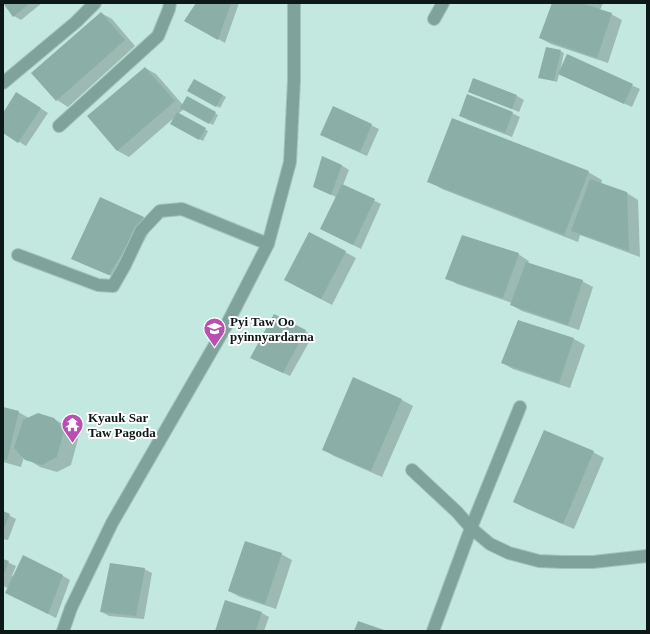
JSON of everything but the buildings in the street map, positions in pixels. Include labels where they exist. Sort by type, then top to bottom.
[{"type":"street","points":[[3,83],[76,22],[95,3]]},
{"type":"street","points":[[59,126],[158,36],[170,3]]},
{"type":"street","points":[[63,631],[71,608],[112,523],[227,324],[268,244],[290,162],[294,80],[294,3]]},
{"type":"street","points":[[434,19],[443,3]]},
{"type":"street","points":[[18,255],[98,285],[113,286],[141,231],[160,212],[182,208],[268,244]]},
{"type":"street","points":[[433,631],[471,528],[520,407]]},
{"type":"street","points":[[412,470],[457,512],[471,528],[490,544],[509,553],[539,560],[593,562],[647,556]]},
{"type":"place","name":"Pyi Taw Oo pyinnyardarna","points":[[214,348]]},
{"type":"place","name":"Kyauk Sar Taw Pagoda","points":[[73,444]]}]
